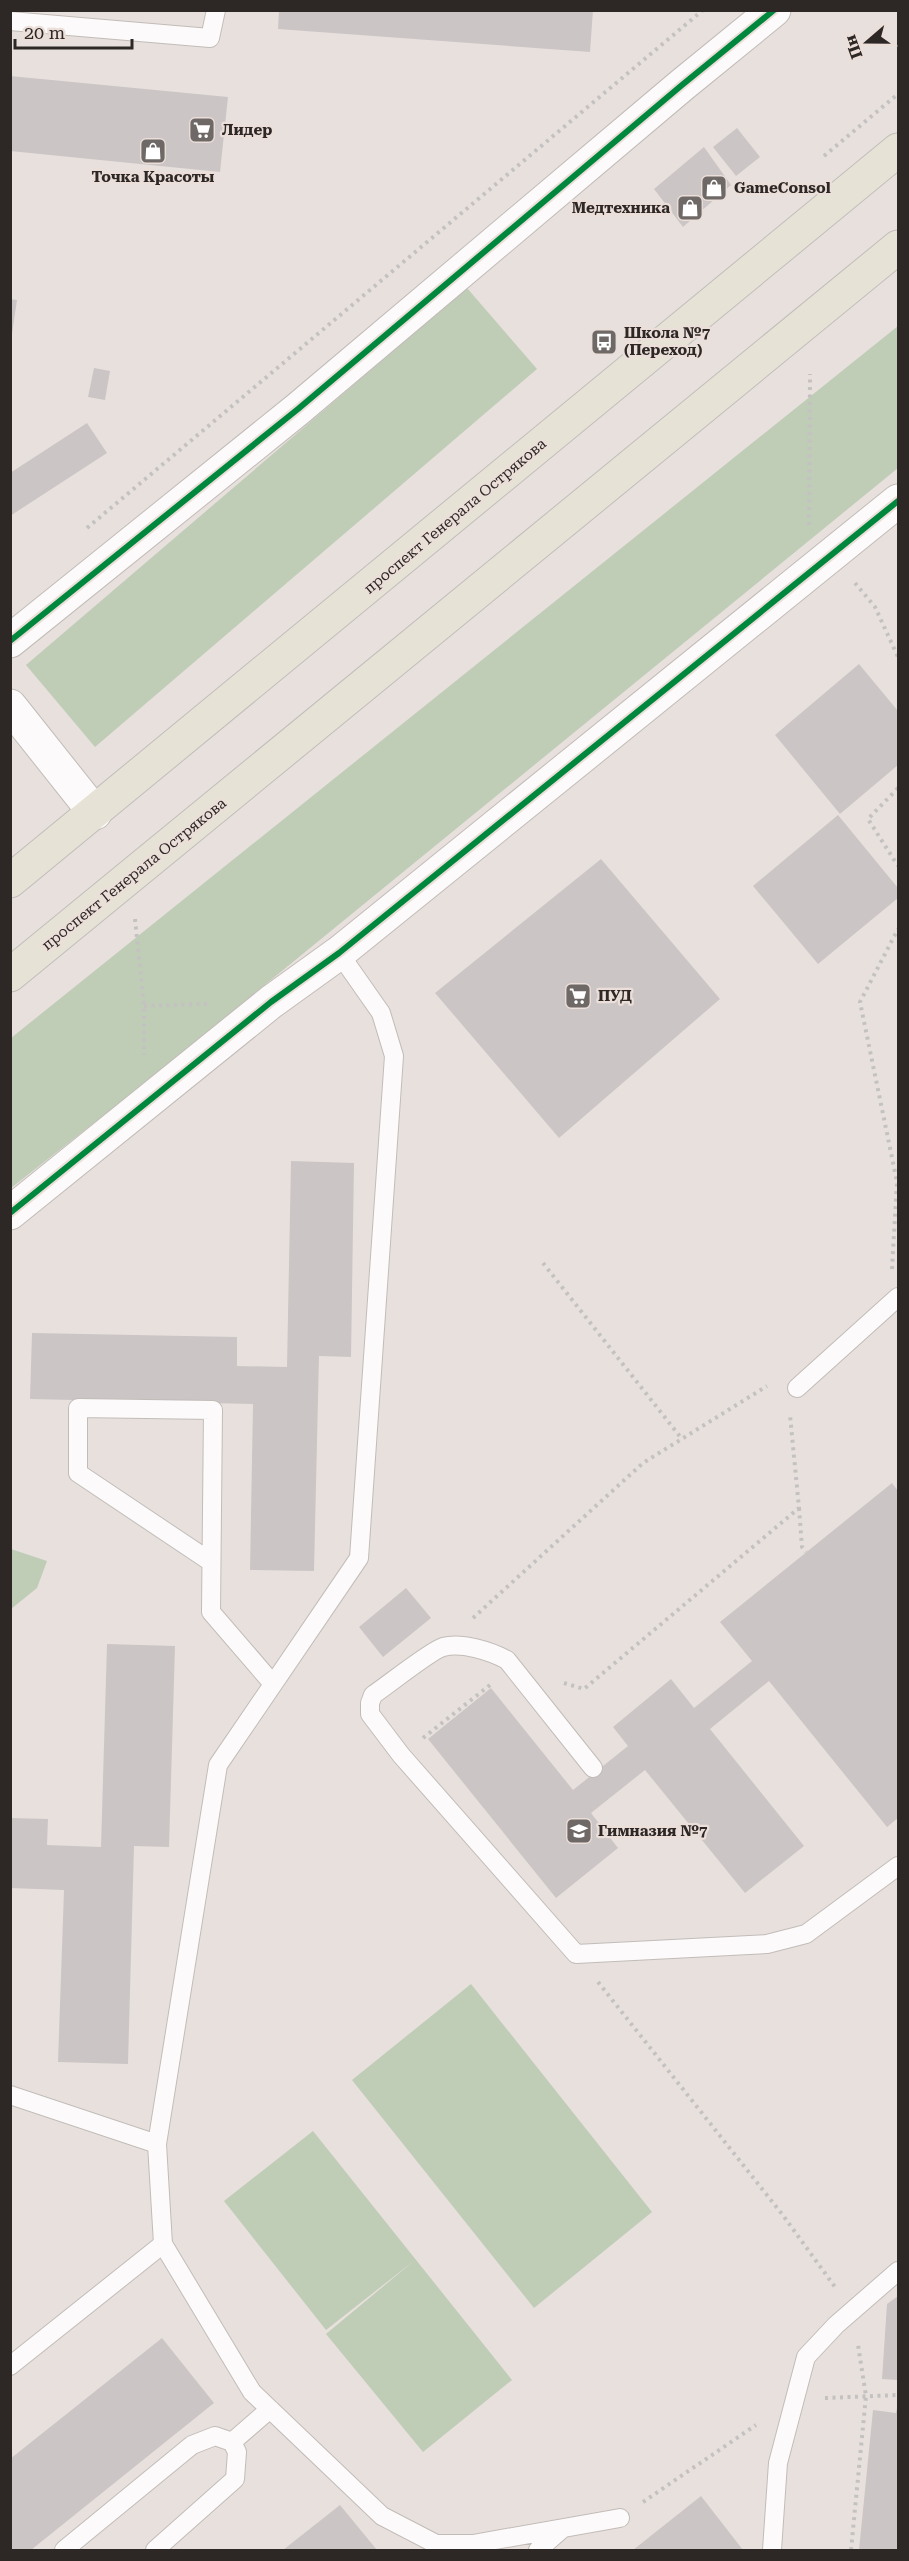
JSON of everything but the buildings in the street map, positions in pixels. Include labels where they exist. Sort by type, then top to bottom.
[{"type":"main road","name":"проспект Генерала Острякова","points":[[10,881],[898,150]]},
{"type":"main road","name":"проспект Генерала Острякова","points":[[10,975],[898,247]]},
{"type":"street","points":[[10,641],[298,409],[771,11]]},
{"type":"street","points":[[10,1213],[271,1002],[339,953],[897,506]]},
{"type":"street","points":[[10,706],[95,813]]},
{"type":"lane","points":[[18,18],[210,38],[216,10]]},
{"type":"lane","points":[[339,953],[381,1013],[393,1056],[358,1558],[218,1765],[157,2144],[163,2244],[252,2392],[382,2516],[436,2544],[473,2544],[620,2518]]},
{"type":"lane","points":[[796,1388],[898,1297]]},
{"type":"lane","points":[[211,1562],[78,1473],[78,1408],[213,1410],[211,1612],[273,1684]]},
{"type":"lane","points":[[593,1768],[507,1660],[497,1655],[457,1645],[441,1647],[373,1695],[370,1703],[370,1714],[401,1755],[576,1954],[767,1944],[806,1934],[898,1866]]},
{"type":"lane","points":[[10,2095],[157,2144]]},
{"type":"lane","points":[[10,2366],[163,2244]]},
{"type":"lane","points":[[772,2550],[778,2463],[806,2357],[852,2311],[898,2271]]},
{"type":"lane","points":[[232,2442],[270,2409]]},
{"type":"lane","points":[[64,2550],[192,2445],[214,2436],[232,2442],[237,2452],[235,2479],[155,2550]]},
{"type":"lane","points":[[538,2550],[564,2528]]},
{"type":"path","points":[[83,531],[703,10]]},
{"type":"path","points":[[824,156],[898,94]]},
{"type":"path","points":[[898,788],[868,819],[898,866]]},
{"type":"path","points":[[134,913],[144,1006],[145,1104]]},
{"type":"path","points":[[892,1279],[897,1182],[860,1002],[898,929]]},
{"type":"path","points":[[543,1263],[682,1439]]},
{"type":"path","points":[[441,1647],[643,1463],[776,1381]]},
{"type":"path","points":[[789,1408],[802,1547],[806,1552]]},
{"type":"path","points":[[640,1642],[799,1508]]},
{"type":"path","points":[[576,1954],[782,2214],[852,2311],[866,2396],[851,2550]]},
{"type":"green space","points":[[467,288],[537,369],[95,747],[26,665]]},
{"type":"green space","points":[[898,326],[898,468],[146,1082],[11,1188],[11,1038]]},
{"type":"green space","points":[[11,1549],[47,1561],[37,1588],[11,1609]]},
{"type":"green space","points":[[471,1984],[652,2212],[534,2308],[352,2080]]},
{"type":"green space","points":[[313,2131],[512,2380],[423,2452],[326,2334],[415,2260],[326,2330],[224,2201]]},
{"type":"cycle path","points":[[10,641],[298,409],[774,10]]},
{"type":"cycle path","points":[[10,1213],[271,1002],[339,953],[898,501]]},
{"type":"place","name":"Лидер","points":[[202,130]]},
{"type":"place","name":"Точка Красоты","points":[[153,151]]},
{"type":"place","name":"GameConsol","points":[[714,188]]},
{"type":"place","name":"Медтехника","points":[[690,208]]},
{"type":"place","name":"Школа №7 (Переход)","points":[[604,342]]},
{"type":"place","name":"ПУД","points":[[578,996]]},
{"type":"place","name":"Гимназия №7","points":[[579,1831]]}]
